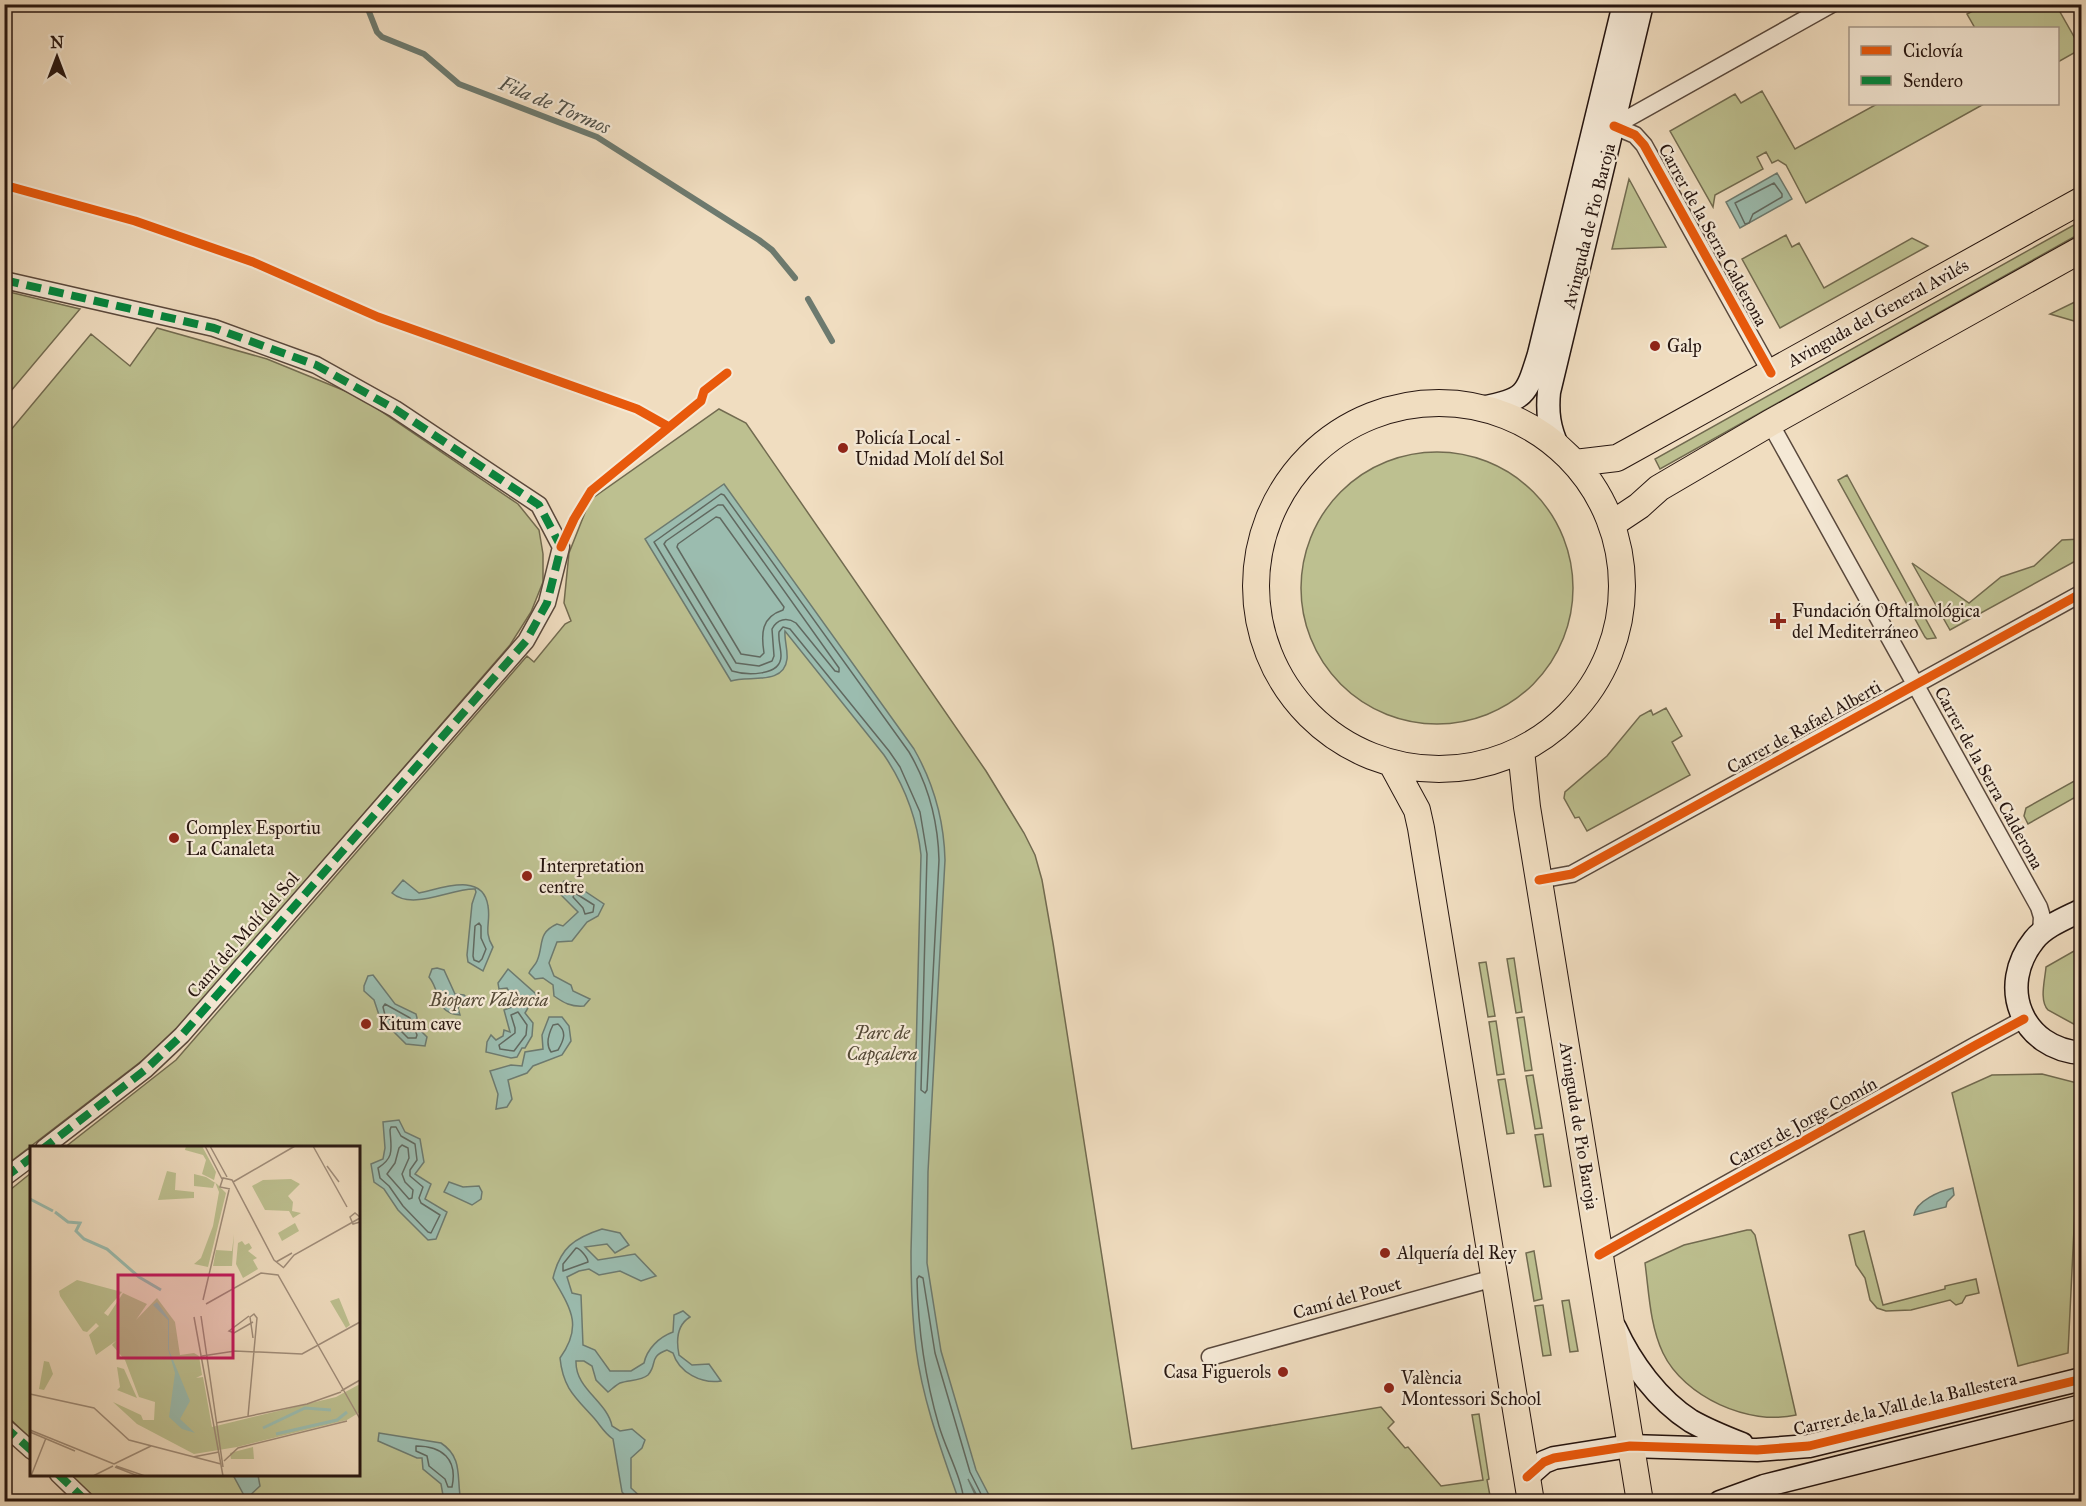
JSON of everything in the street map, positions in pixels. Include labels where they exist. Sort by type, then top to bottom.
[{"type":"main road","name":"Avinguda del General Avilés","points":[[1567,455],[1617,458],[2082,200]]},
{"type":"main road","points":[[1612,524],[1639,506],[1659,488],[1770,423],[2082,249]]},
{"type":"main road","points":[[1441,403],[1481,408],[1522,423],[1567,455],[1597,492],[1612,524],[1623,576],[1618,629],[1610,654],[1583,700],[1565,720],[1544,737],[1496,761],[1465,768],[1433,770],[1392,764],[1366,755],[1341,742],[1318,725],[1298,705],[1282,683],[1269,658],[1260,632],[1255,604],[1258,549],[1278,496],[1313,453],[1335,435],[1359,421],[1385,411],[1413,405],[1441,403]]},
{"type":"main road","name":"Avinguda de Pio Baroja","points":[[1521,750],[1527,807],[1640,1502]]},
{"type":"main road","points":[[1392,764],[1416,810],[1421,825],[1531,1502]]},
{"type":"street","name":"Avinguda de Pio Baroja","points":[[1481,408],[1504,404],[1519,397],[1529,386],[1539,354],[1624,4]]},
{"type":"street","name":"Avinguda de Pio Baroja","points":[[1567,455],[1551,432],[1547,411],[1549,392],[1642,4]]},
{"type":"street","points":[[1614,126],[1832,4]]},
{"type":"street","name":"Carrer de la Serra Calderona","points":[[1614,126],[1635,135],[1644,146],[1771,374]]},
{"type":"street","name":"Camí del Molí del Sol","points":[[4,280],[214,328],[316,365],[395,409],[539,505],[561,547],[547,603],[526,641],[182,1035],[145,1070],[47,1146]]},
{"type":"street","name":"Carrer de la Serra Calderona","points":[[1770,423],[2038,907],[2042,916],[2041,933]]},
{"type":"street","name":"Carrer de Rafael Alberti","points":[[1539,880],[1572,874],[2082,592]]},
{"type":"street","points":[[2082,910],[2041,933],[2019,964],[2016,980],[2017,999],[2024,1019],[2035,1034],[2052,1046],[2082,1053]]},
{"type":"street","name":"Carrer de Jorge Comín","points":[[1599,1255],[2024,1019]]},
{"type":"street","points":[[4,1178],[30,1158]]},
{"type":"street","name":"Camí del Pouet","points":[[1210,1357],[1494,1278]]},
{"type":"street","points":[[1609,1314],[1619,1338],[1634,1361],[1650,1383],[1672,1406],[1690,1420],[1713,1432],[1757,1450]]},
{"type":"street","name":"Carrer de la Vall de la Ballestera","points":[[1527,1477],[1544,1462],[1554,1458],[1630,1446],[1757,1450],[1809,1446],[2082,1379]]},
{"type":"street","points":[[1720,1502],[1764,1486],[2082,1406]]},
{"type":"street","points":[[4,1426],[30,1448]]},
{"type":"street","points":[[60,1476],[87,1502]]},
{"type":"street","points":[[1741,1502],[1764,1486]]},
{"type":"green space","points":[[1986,4],[2056,5],[2081,49],[2059,61],[2059,27],[1974,27],[1967,14]]},
{"type":"green space","points":[[1762,91],[1795,149],[1875,105],[1982,105],[1806,203],[1786,165],[1778,160],[1772,163],[1766,152],[1757,157],[1763,169],[1715,195],[1713,207],[1670,131],[1735,94],[1741,103]]},
{"type":"green space","points":[[1629,179],[1666,247],[1612,249]]},
{"type":"green space","points":[[2081,221],[2081,233],[1660,469],[1655,459]]},
{"type":"green space","points":[[1786,235],[1792,247],[1799,243],[1824,288],[1912,238],[1928,246],[1780,328],[1742,259]]},
{"type":"green space","points":[[4,291],[80,309],[5,398]]},
{"type":"green space","points":[[2081,299],[2081,323],[2050,314]]},
{"type":"green space","name":"Complex Esportiu La Canaleta","points":[[157,328],[267,359],[360,397],[518,504],[539,530],[543,554],[543,582],[531,612],[510,645],[165,1043],[5,1166],[5,437],[91,334],[130,366]]},
{"type":"green space","points":[[719,409],[746,423],[986,771],[1024,833],[1035,855],[1042,880],[1132,1449],[1381,1407],[1394,1422],[1388,1428],[1405,1448],[1408,1447],[1441,1486],[1483,1480],[1472,1415],[1479,1414],[1491,1501],[98,1501],[71,1476],[360,1476],[360,1146],[67,1146],[176,1060],[527,656],[534,662],[565,624],[571,621],[564,603],[569,553],[590,500]]},
{"type":"green space","points":[[1437,452],[1476,458],[1501,468],[1533,492],[1550,513],[1562,536],[1570,562],[1573,588],[1567,627],[1557,652],[1533,684],[1512,701],[1489,713],[1463,721],[1437,724],[1398,718],[1373,708],[1341,684],[1324,663],[1312,640],[1304,614],[1301,588],[1307,549],[1317,524],[1341,492],[1362,475],[1385,463],[1411,455]]},
{"type":"green space","points":[[1847,475],[1936,638],[1927,639],[1925,637],[1838,480]]},
{"type":"green space","points":[[2081,539],[2081,558],[1950,630],[1912,563],[1969,603],[2001,577],[2034,566],[2062,540]]},
{"type":"green space","points":[[1666,708],[1682,736],[1672,742],[1690,775],[1587,831],[1579,817],[1575,818],[1564,798],[1565,792],[1607,756],[1640,716],[1651,710],[1653,715]]},
{"type":"green space","points":[[2076,780],[2081,794],[2028,824],[2024,816],[2026,808]]},
{"type":"green space","points":[[2081,947],[2081,1028],[2048,1010],[2043,995],[2046,967]]},
{"type":"green space","points":[[1514,958],[1522,1012],[1516,1013],[1507,959]]},
{"type":"green space","points":[[1486,962],[1495,1016],[1488,1017],[1479,963]]},
{"type":"green space","points":[[1524,1017],[1532,1070],[1525,1071],[1517,1018]]},
{"type":"green space","points":[[1496,1021],[1504,1074],[1497,1075],[1489,1022]]},
{"type":"green space","points":[[2042,1074],[2081,1084],[2068,1353],[2018,1366],[1952,1093],[1992,1075]]},
{"type":"green space","points":[[1533,1075],[1542,1128],[1535,1129],[1526,1076]]},
{"type":"green space","points":[[1505,1079],[1514,1133],[1507,1134],[1498,1080]]},
{"type":"green space","points":[[1543,1134],[1551,1186],[1544,1187],[1535,1135]]},
{"type":"green space","points":[[30,1174],[30,1438],[4,1413],[5,1194]]},
{"type":"green space","points":[[1751,1230],[1755,1235],[1796,1415],[1758,1416],[1739,1412],[1702,1395],[1673,1369],[1663,1353],[1655,1332],[1645,1263],[1684,1245]]},
{"type":"green space","points":[[1864,1231],[1883,1305],[1976,1279],[1979,1293],[1966,1296],[1962,1303],[1956,1305],[1950,1300],[1911,1310],[1886,1311],[1877,1308],[1870,1300],[1865,1278],[1856,1265],[1849,1235]]},
{"type":"green space","points":[[1534,1251],[1542,1299],[1534,1301],[1526,1253]]},
{"type":"green space","points":[[1569,1300],[1578,1351],[1570,1352],[1562,1301]]},
{"type":"green space","points":[[1543,1305],[1551,1355],[1543,1356],[1535,1306]]},
{"type":"water","points":[[1777,173],[1792,199],[1740,228],[1726,202]]},
{"type":"water","points":[[724,484],[914,749],[937,802],[943,830],[945,860],[928,1172],[927,1263],[941,1351],[976,1470],[992,1501],[980,1501],[968,1479],[978,1501],[959,1501],[928,1407],[919,1369],[915,1337],[911,1252],[921,855],[913,815],[898,778],[884,755],[785,631],[787,659],[779,673],[764,678],[731,681],[645,539]]},
{"type":"water","points":[[403,880],[419,893],[449,886],[470,885],[484,895],[489,912],[488,936],[493,947],[483,971],[468,962],[467,955],[475,889],[410,900],[392,893]]},
{"type":"water","points":[[564,881],[571,882],[604,904],[598,916],[587,922],[572,941],[557,942],[549,963],[554,976],[571,985],[573,991],[590,999],[584,1006],[561,1001],[554,996],[553,985],[543,978],[535,979],[529,973],[537,961],[546,931],[557,924],[563,926],[578,912],[560,894],[559,888]]},
{"type":"water","points":[[432,969],[444,970],[455,994],[466,997],[458,1008],[460,1015],[442,1006],[429,977]]},
{"type":"water","points":[[508,969],[536,994],[525,1013],[533,1023],[532,1036],[517,1057],[511,1058],[486,1052],[487,1042],[491,1035],[496,1040],[503,1036],[504,1030],[510,1032],[504,1010],[515,1006],[514,1000],[507,988],[499,989],[498,983]]},
{"type":"water","points":[[373,975],[395,1004],[416,1014],[420,1030],[427,1037],[425,1046],[406,1044],[380,1018],[374,1000],[364,991],[368,976]]},
{"type":"water","points":[[549,1017],[562,1017],[569,1026],[571,1041],[562,1055],[533,1066],[527,1073],[508,1080],[512,1099],[507,1107],[496,1109],[498,1094],[490,1071],[511,1065],[522,1066],[525,1052],[543,1049],[542,1035]]},
{"type":"water","points":[[399,1120],[405,1132],[420,1139],[424,1162],[415,1174],[431,1184],[425,1199],[447,1212],[436,1239],[428,1240],[398,1210],[384,1189],[374,1182],[371,1164],[383,1159],[385,1148],[383,1122]]},
{"type":"water","points":[[449,1182],[463,1187],[479,1186],[482,1192],[481,1199],[472,1205],[444,1192]]},
{"type":"water","points":[[1953,1188],[1954,1195],[1947,1202],[1946,1207],[1914,1215],[1924,1201],[1935,1194]]},
{"type":"water","points":[[602,1229],[620,1233],[629,1245],[615,1253],[607,1244],[585,1247],[598,1260],[635,1254],[656,1276],[641,1281],[620,1271],[599,1275],[589,1269],[567,1277],[572,1293],[581,1295],[583,1345],[595,1350],[610,1371],[631,1371],[644,1363],[651,1348],[658,1340],[673,1332],[674,1315],[683,1311],[690,1317],[682,1324],[678,1333],[679,1355],[692,1365],[709,1364],[721,1381],[706,1381],[692,1376],[680,1366],[673,1353],[667,1350],[657,1355],[648,1375],[620,1383],[608,1392],[596,1380],[592,1366],[584,1361],[576,1361],[580,1379],[604,1409],[612,1426],[620,1431],[632,1429],[645,1440],[642,1448],[631,1458],[631,1488],[645,1501],[630,1501],[622,1492],[613,1439],[567,1385],[560,1358],[567,1347],[573,1327],[569,1308],[553,1278],[556,1268],[564,1252],[570,1246],[584,1236]]},
{"type":"water","points":[[379,1433],[441,1443],[453,1455],[456,1462],[461,1501],[444,1501],[441,1484],[423,1469],[422,1458],[417,1458],[378,1441]]},
{"type":"water","points":[[234,1476],[258,1476],[260,1486],[246,1499]]},
{"type":"waterway","name":"Fila de Tormos","points":[[366,4],[377,32],[382,37],[424,54],[459,84],[597,137],[759,240],[772,250],[795,278]]},
{"type":"waterway","name":"Fila de Tormos","points":[[808,299],[832,341]]},
{"type":"marked path","points":[[4,280],[214,328],[316,365],[395,409],[539,505],[561,547],[547,603],[526,641],[182,1035],[145,1070],[47,1146]]},
{"type":"marked path","points":[[4,1178],[30,1158]]},
{"type":"marked path","points":[[4,1426],[30,1449]]},
{"type":"marked path","points":[[60,1476],[87,1502]]},
{"type":"cycle path","points":[[1614,126],[1635,135],[1644,145],[1771,373]]},
{"type":"cycle path","points":[[4,185],[135,221],[253,262],[378,317],[637,409],[669,427]]},
{"type":"cycle path","points":[[561,547],[591,491],[701,401],[704,391],[727,373]]},
{"type":"cycle path","points":[[1539,880],[1572,874],[2082,593]]},
{"type":"cycle path","points":[[1599,1255],[2024,1019]]},
{"type":"cycle path","points":[[1527,1477],[1544,1462],[1554,1458],[1630,1446],[1757,1450],[1809,1446],[2082,1379]]},
{"type":"place","name":"Galp","points":[[1655,346]]},
{"type":"place","name":"Policía Local - Unidad Molí del Sol","points":[[843,448]]},
{"type":"place","name":"Fundación Oftalmológica del Mediterráneo","points":[[1778,621]]},
{"type":"place","name":"Complex Esportiu La Canaleta","points":[[174,838]]},
{"type":"place","name":"Interpretation centre","points":[[527,876]]},
{"type":"place","name":"Kitum cave","points":[[366,1024]]},
{"type":"place","name":"Alquería del Rey","points":[[1385,1253]]},
{"type":"place","name":"Casa Figuerols","points":[[1283,1372]]},
{"type":"place","name":"València Montessori School","points":[[1389,1388]]},
{"type":"park label","name":"Bioparc València","points":[[489,1000]]},
{"type":"park label","name":"Parc de Capçalera","points":[[882,1043]]}]
